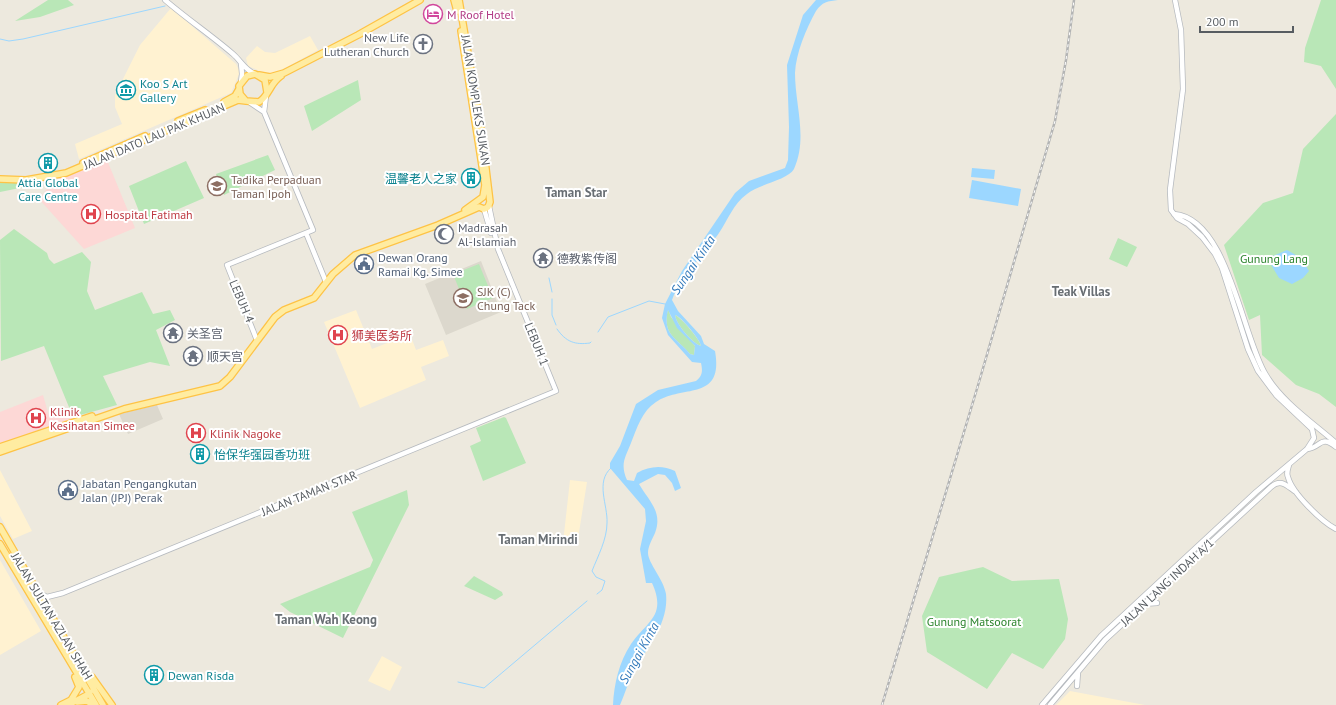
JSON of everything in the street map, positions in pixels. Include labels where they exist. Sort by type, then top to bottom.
[{"type":"main road","points":[[284,73],[270,77],[257,75],[247,76],[241,82],[239,90],[240,94],[248,102],[259,102],[267,94],[275,79],[284,73],[358,35],[420,0]]},
{"type":"main road","name":"JALAN KOMPLEKS SUKAN","points":[[454,0],[464,47],[484,177],[481,203]]},
{"type":"main road","name":"JALAN KOMPLEKS SUKAN","points":[[459,0],[481,129],[489,203]]},
{"type":"main road","points":[[257,75],[265,80],[267,94]]},
{"type":"main road","name":"JALAN DATO LAU PAK KHUAN","points":[[62,173],[229,100],[239,90]]},
{"type":"main road","name":"JALAN DATO LAU PAK KHUAN","points":[[0,179],[26,180],[62,173],[96,161],[238,100],[248,102]]},
{"type":"main road","points":[[481,203],[489,203]]},
{"type":"main road","points":[[0,447],[123,407],[219,384],[229,375],[276,314],[285,307],[310,297],[325,280],[355,255],[438,226],[481,203],[489,203]]},
{"type":"main road","points":[[13,442],[17,444],[32,440],[124,409],[213,388],[222,384],[234,372],[275,317],[284,310],[311,300],[325,280]]},
{"type":"main road","points":[[50,430],[68,426],[70,428]]},
{"type":"main road","points":[[0,452],[32,440]]},
{"type":"main road","name":"JALAN SULTAN AZLAN SHAH","points":[[0,527],[102,703]]},
{"type":"main road","name":"JALAN SULTAN AZLAN SHAH","points":[[0,544],[88,689],[94,705]]},
{"type":"main road","points":[[32,584],[88,689],[102,703]]},
{"type":"main road","points":[[35,602],[36,609],[77,681],[78,689],[70,703]]},
{"type":"main road","points":[[75,657],[112,705]]},
{"type":"main road","points":[[70,703],[88,689]]},
{"type":"main road","points":[[61,705],[86,701],[94,705]]},
{"type":"street","points":[[165,0],[207,32],[248,71],[257,75]]},
{"type":"street","points":[[1175,0],[1181,30],[1183,89],[1170,190],[1170,209],[1202,237],[1217,258],[1258,371],[1272,392],[1314,431],[1314,438],[1307,449]]},
{"type":"street","points":[[240,62],[242,70],[241,82]]},
{"type":"street","points":[[267,94],[264,112],[313,230],[306,233],[325,280]]},
{"type":"street","points":[[248,102],[264,112]]},
{"type":"street","points":[[481,203],[498,249]]},
{"type":"street","name":"LEBUH 1","points":[[489,203],[498,249],[556,391]]},
{"type":"street","points":[[1174,214],[1180,215],[1194,223],[1206,234],[1219,252],[1228,273],[1256,358],[1271,383],[1287,400],[1336,443]]},
{"type":"street","name":"LEBUH 4","points":[[256,338],[226,265],[306,233]]},
{"type":"street","name":"JALAN TAMAN STAR","points":[[48,610],[49,600],[61,593],[556,391]]},
{"type":"street","points":[[1042,705],[1113,624],[1256,492],[1307,449],[1324,441],[1336,447]]},
{"type":"street","points":[[1288,465],[1288,477],[1296,492],[1322,520],[1336,529]]},
{"type":"street","name":"JALAN LANG INDAH A/1","points":[[1050,705],[1105,640],[1274,484],[1284,484],[1296,492]]},
{"type":"street","name":"JALAN TAMAN STAR","points":[[32,584],[45,597],[61,593]]},
{"type":"street","points":[[1143,604],[1157,603]]},
{"type":"street","points":[[1078,672],[1078,686]]},
{"type":"shaded area","points":[[171,8],[236,64],[240,72],[231,93],[79,159],[75,144],[122,124],[115,107],[115,95],[140,45]]},
{"type":"shaded area","points":[[310,36],[318,50],[274,74],[260,71],[248,66],[246,58],[257,46],[265,52],[275,53]]},
{"type":"shaded area","name":"Hospital Fatimah","points":[[107,160],[135,228],[84,249],[39,199],[53,181]]},
{"type":"shaded area","name":"SJK (C) Chung Tack","points":[[481,261],[501,312],[446,335],[425,284]]},
{"type":"shaded area","points":[[356,310],[372,349],[410,334],[416,350],[443,340],[449,356],[421,367],[426,380],[360,408],[324,322]]},
{"type":"shaded area","name":"Klinik Kesihatan Simee","points":[[43,395],[49,416],[69,409],[72,419],[0,443],[0,412]]},
{"type":"shaded area","points":[[157,405],[163,419],[128,434],[119,414]]},
{"type":"shaded area","points":[[0,470],[32,531],[13,539],[0,516]]},
{"type":"shaded area","points":[[570,480],[587,482],[577,545],[563,543]]},
{"type":"shaded area","points":[[0,560],[41,631],[0,655]]},
{"type":"shaded area","points":[[382,656],[402,667],[390,691],[368,681]]},
{"type":"shaded area","points":[[1070,691],[1145,705],[1056,705]]},
{"type":"green space","points":[[48,0],[68,0],[74,5],[40,17],[15,21]]},
{"type":"green space","points":[[1321,0],[1336,0],[1336,89],[1321,66],[1304,62],[1305,48]]},
{"type":"green space","points":[[358,80],[361,100],[312,131],[304,106]]},
{"type":"green space","name":"Gunung Lang","points":[[1336,114],[1336,407],[1319,394],[1296,385],[1262,355],[1260,315],[1249,320],[1224,245],[1263,203],[1293,193],[1303,149]]},
{"type":"green space","points":[[268,155],[275,170],[224,195],[216,174]]},
{"type":"green space","points":[[186,161],[204,198],[144,224],[129,186]]},
{"type":"green space","points":[[0,182],[24,182],[25,187],[0,192]]},
{"type":"green space","points":[[14,229],[47,253],[49,259],[54,264],[82,252],[91,262],[87,291],[95,310],[142,292],[153,314],[170,310],[175,320],[156,330],[170,366],[150,362],[103,376],[117,405],[73,417],[44,346],[1,361],[0,240]]},
{"type":"green space","points":[[1118,238],[1137,247],[1127,267],[1109,259]]},
{"type":"green space","points":[[479,264],[493,298],[467,309],[453,274]]},
{"type":"green space","points":[[668,309],[671,317],[695,346],[694,355],[690,354],[675,339],[669,330],[667,325]]},
{"type":"green space","points":[[675,315],[690,329],[698,339],[701,346],[685,333],[678,323]]},
{"type":"green space","points":[[504,417],[506,418],[526,463],[483,481],[470,446],[481,441],[476,428]]},
{"type":"green space","points":[[407,490],[409,505],[343,638],[290,612],[280,604],[370,567],[373,560],[352,512]]},
{"type":"green space","name":"Gunung Matsoorat","points":[[983,567],[1012,581],[1059,579],[1068,619],[1065,639],[1043,669],[1012,653],[987,689],[927,652],[922,616],[939,577]]},
{"type":"green space","points":[[474,576],[502,592],[503,595],[495,600],[464,586]]},
{"type":"water","name":"Sungai Kinta","points":[[816,0],[838,0],[826,2],[816,11],[799,49],[795,73],[800,121],[800,145],[794,169],[786,176],[752,191],[738,202],[719,233],[686,275],[675,292],[672,300],[678,311],[701,336],[704,344],[715,351],[716,367],[713,378],[707,385],[699,389],[666,397],[651,406],[640,420],[624,461],[624,470],[627,480],[634,481],[637,473],[647,469],[661,467],[675,471],[681,488],[675,491],[672,483],[665,475],[658,474],[639,484],[651,501],[656,513],[657,526],[649,545],[648,553],[665,589],[666,605],[661,625],[634,671],[620,705],[613,705],[616,681],[623,658],[631,644],[653,617],[656,611],[657,603],[656,594],[652,583],[646,583],[640,549],[646,521],[645,509],[610,468],[610,463],[620,446],[636,404],[658,390],[696,381],[701,375],[701,363],[692,362],[668,335],[662,318],[665,304],[682,271],[735,193],[749,181],[785,168],[788,160],[789,127],[787,65],[803,15]],"holes":[[[668,310],[677,328],[695,346],[694,355],[690,354],[669,331],[667,325]],[[675,315],[678,316],[690,329],[698,339],[701,346],[685,333],[678,323]]]},
{"type":"water","points":[[972,168],[995,170],[994,179],[971,177]]},
{"type":"water","points":[[972,180],[1021,189],[1018,206],[969,198]]},
{"type":"water","points":[[1287,250],[1301,258],[1309,271],[1303,278],[1292,284],[1279,278],[1270,263],[1273,256]]},
{"type":"waterway","points":[[0,39],[9,41],[23,39],[165,6]]},
{"type":"waterway","points":[[549,278],[552,292]]},
{"type":"waterway","points":[[552,299],[552,315],[556,325]]},
{"type":"waterway","points":[[598,332],[608,317],[649,301],[665,304]]},
{"type":"waterway","points":[[557,329],[567,340],[571,342],[591,342]]},
{"type":"waterway","points":[[597,594],[602,590],[605,581],[596,577],[592,571],[606,535],[607,516],[603,487],[606,474],[611,468]]},
{"type":"waterway","points":[[458,682],[484,688],[587,601]]},
{"type":"railway","points":[[882,705],[979,382],[1055,121],[1066,60],[1074,0]]},
{"type":"place","name":"M Roof Hotel","points":[[433,14]]},
{"type":"place","name":"New Life Lutheran Church","points":[[423,44]]},
{"type":"place","name":"Koo S Art Gallery","points":[[126,90]]},
{"type":"place","name":"Attia Global Care Centre","points":[[48,163]]},
{"type":"place","name":"温馨老人之家","points":[[471,178]]},
{"type":"place","name":"Tadika Perpaduan Taman Ipoh","points":[[217,186]]},
{"type":"place","name":"Hospital Fatimah","points":[[91,214]]},
{"type":"place","name":"Madrasah Al-Islamiah","points":[[444,234]]},
{"type":"place","name":"德教紫传阁","points":[[543,258]]},
{"type":"place","name":"Dewan Orang Ramai Kg. Simee","points":[[364,264]]},
{"type":"place","name":"SJK (C) Chung Tack","points":[[463,298]]},
{"type":"place","name":"关圣宫","points":[[173,333]]},
{"type":"place","name":"狮美医务所","points":[[338,335]]},
{"type":"place","name":"顺天宫","points":[[193,356]]},
{"type":"place","name":"Klinik Kesihatan Simee","points":[[36,418]]},
{"type":"place","name":"Klinik Nagoke","points":[[196,433]]},
{"type":"place","name":"怡保华强园香功班","points":[[200,454]]},
{"type":"place","name":"Jabatan Pengangkutan Jalan (JPJ) Perak","points":[[68,490]]},
{"type":"place","name":"Dewan Risda","points":[[154,675]]},
{"type":"district","name":"Taman Star","points":[[576,192]]},
{"type":"district","name":"Teak Villas","points":[[1081,291]]},
{"type":"district","name":"Taman Mirindi","points":[[538,539]]},
{"type":"district","name":"Taman Wah Keong","points":[[326,619]]}]
